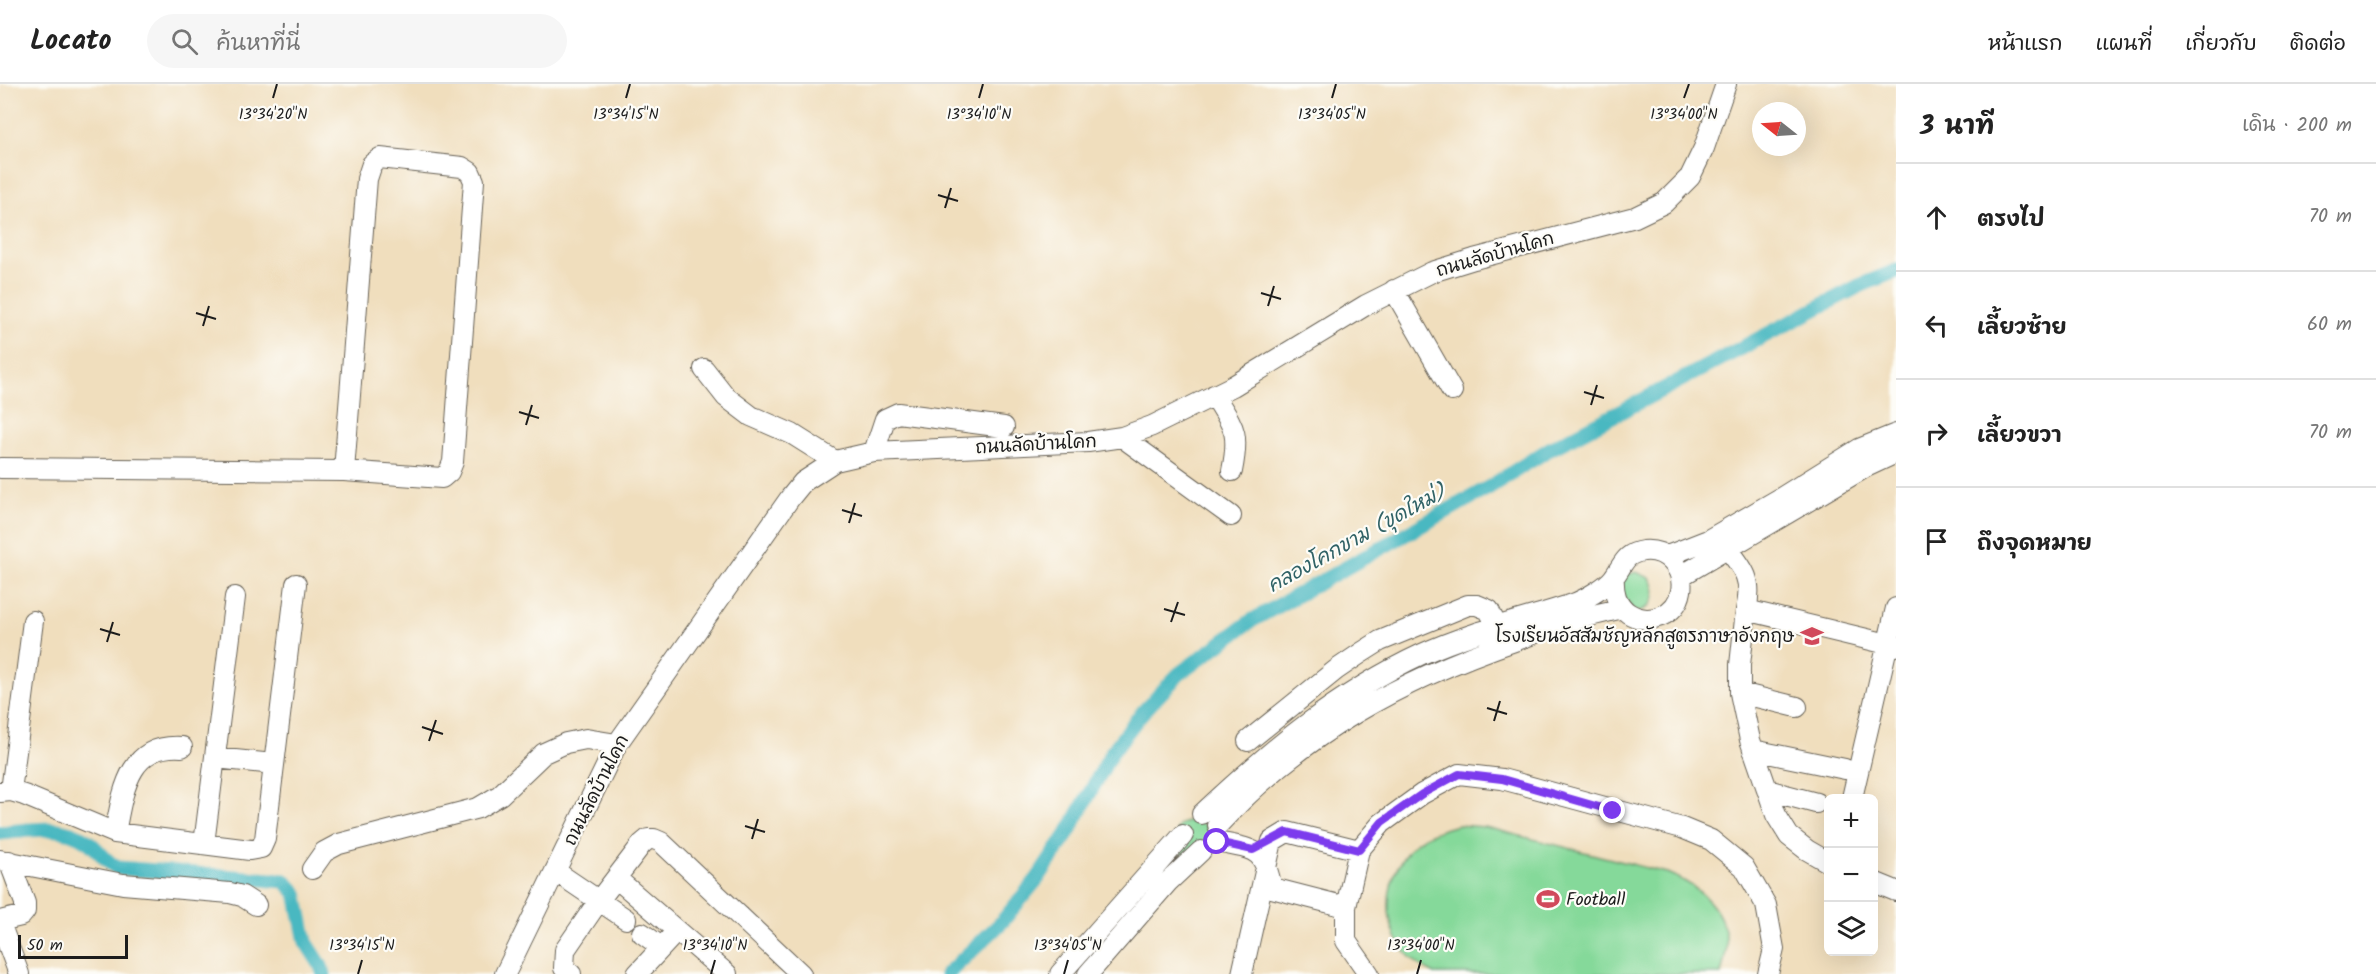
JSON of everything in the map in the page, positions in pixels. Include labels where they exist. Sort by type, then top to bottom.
[{"type":"street","name":"ถนนลัดบ้านโคก","points":[[505,974],[617,744],[803,482],[835,461],[874,452],[1088,442],[1122,437],[1152,426],[1214,395],[1394,290],[1432,272],[1635,218],[1664,203],[1690,177],[1704,148],[1726,84]]},
{"type":"street","points":[[0,468],[344,471],[442,477],[449,472],[453,462],[474,181],[470,172],[462,167],[380,158],[372,164],[367,179],[344,471]]},
{"type":"street","points":[[1394,290],[1452,391]]},
{"type":"street","points":[[704,369],[726,397],[751,416],[792,434],[835,461]]},
{"type":"street","points":[[1214,395],[1236,434],[1232,471]]},
{"type":"street","points":[[874,452],[885,418],[898,413],[1004,427]]},
{"type":"street","points":[[1667,556],[1708,540],[1779,500],[1859,449],[1896,435]]},
{"type":"street","points":[[1122,437],[1231,516]]},
{"type":"street","points":[[1681,576],[1866,467],[1896,453]]},
{"type":"street","points":[[1727,548],[1738,562],[1749,584],[1740,665],[1740,693],[1744,719],[1753,750],[1776,815],[1789,836],[1824,860]]},
{"type":"street","points":[[1183,835],[1189,846],[1212,832],[1250,769],[1312,719],[1376,677],[1424,653],[1497,627],[1576,603],[1614,577],[1626,559],[1635,553],[1657,552],[1667,556],[1676,565],[1681,576],[1681,591],[1675,605],[1664,615],[1649,620],[1635,617],[1622,608],[1613,588],[1614,577]]},
{"type":"street","points":[[33,621],[6,792],[115,833],[250,850],[261,848],[265,839],[296,584]]},
{"type":"street","points":[[204,844],[235,597]]},
{"type":"street","points":[[1248,741],[1336,670],[1380,641],[1468,605],[1477,605],[1489,610],[1497,627]]},
{"type":"street","points":[[1088,974],[1212,832],[1265,779],[1304,745],[1346,717],[1395,690],[1494,648],[1579,619],[1622,608]]},
{"type":"street","points":[[1853,794],[1892,645],[1896,608]]},
{"type":"street","points":[[1746,610],[1892,645]]},
{"type":"street","points":[[1740,693],[1797,707]]},
{"type":"street","points":[[1299,701],[1312,719]]},
{"type":"street","points":[[312,869],[324,852],[339,844],[478,808],[500,795],[544,753],[566,743],[586,739],[617,744]]},
{"type":"street","points":[[115,833],[124,789],[140,759],[151,751],[167,746],[182,747]]},
{"type":"street","points":[[1753,750],[1845,769]]},
{"type":"street","points":[[215,758],[274,764]]},
{"type":"street","points":[[1369,974],[1346,941],[1346,907],[1359,850],[1382,822],[1422,794],[1459,774],[1502,779],[1682,828],[1711,840],[1744,867],[1766,905],[1774,949],[1768,974]]},
{"type":"street","points":[[1767,790],[1816,803]]},
{"type":"street","points":[[1060,974],[1183,835],[1190,818],[1245,848],[1267,865],[1272,888],[1346,907]]},
{"type":"street","points":[[1245,848],[1272,841],[1287,832],[1359,850]]},
{"type":"street","points":[[571,974],[564,968],[565,950],[600,899],[648,839],[661,842],[801,974]]},
{"type":"street","points":[[1242,974],[1272,841]]},
{"type":"street","points":[[5,860],[123,884],[230,893],[242,896],[256,905]]},
{"type":"street","points":[[5,860],[25,903],[26,911],[21,916],[0,922],[19,974]]},
{"type":"street","points":[[555,871],[600,899],[626,919]]},
{"type":"street","points":[[616,878],[727,974]]},
{"type":"street","points":[[1878,884],[1896,891]]},
{"type":"street","points":[[637,974],[677,931]]},
{"type":"street","points":[[642,933],[661,947]]},
{"type":"green space","points":[[1636,572],[1650,578],[1654,595],[1646,608],[1635,612],[1616,588],[1623,576]]},
{"type":"green space","points":[[1194,820],[1207,828],[1211,843],[1186,857],[1180,853],[1177,829],[1181,824]]},
{"type":"green space","name":"Football","points":[[1458,825],[1485,827],[1679,878],[1710,902],[1723,924],[1726,951],[1721,974],[1435,974],[1418,964],[1395,936],[1390,919],[1389,901],[1398,866],[1409,850],[1419,840]]},
{"type":"waterway","name":"คลองโคกขาม (ขุดใหม่)","points":[[947,974],[1000,924],[1038,878],[1068,833],[1112,752],[1141,714],[1179,674],[1251,621],[1488,488],[1548,450],[1859,286],[1896,271]]},
{"type":"waterway","name":"คลองโคกขาม (ขุดใหม่)","points":[[0,833],[33,829],[67,832],[87,841],[118,868],[285,881],[296,893],[306,942],[324,974]]},
{"type":"place","name":"โรงเรียนอัสสัมชัญหลักสูตรภาษาอังกฤษ","points":[[1812,636]]},
{"type":"place","name":"Football","points":[[1548,899]]},
{"type":"route","points":[[1217,842],[1253,850],[1287,832],[1359,850],[1382,822],[1422,794],[1459,774],[1502,779],[1613,811]]}]
